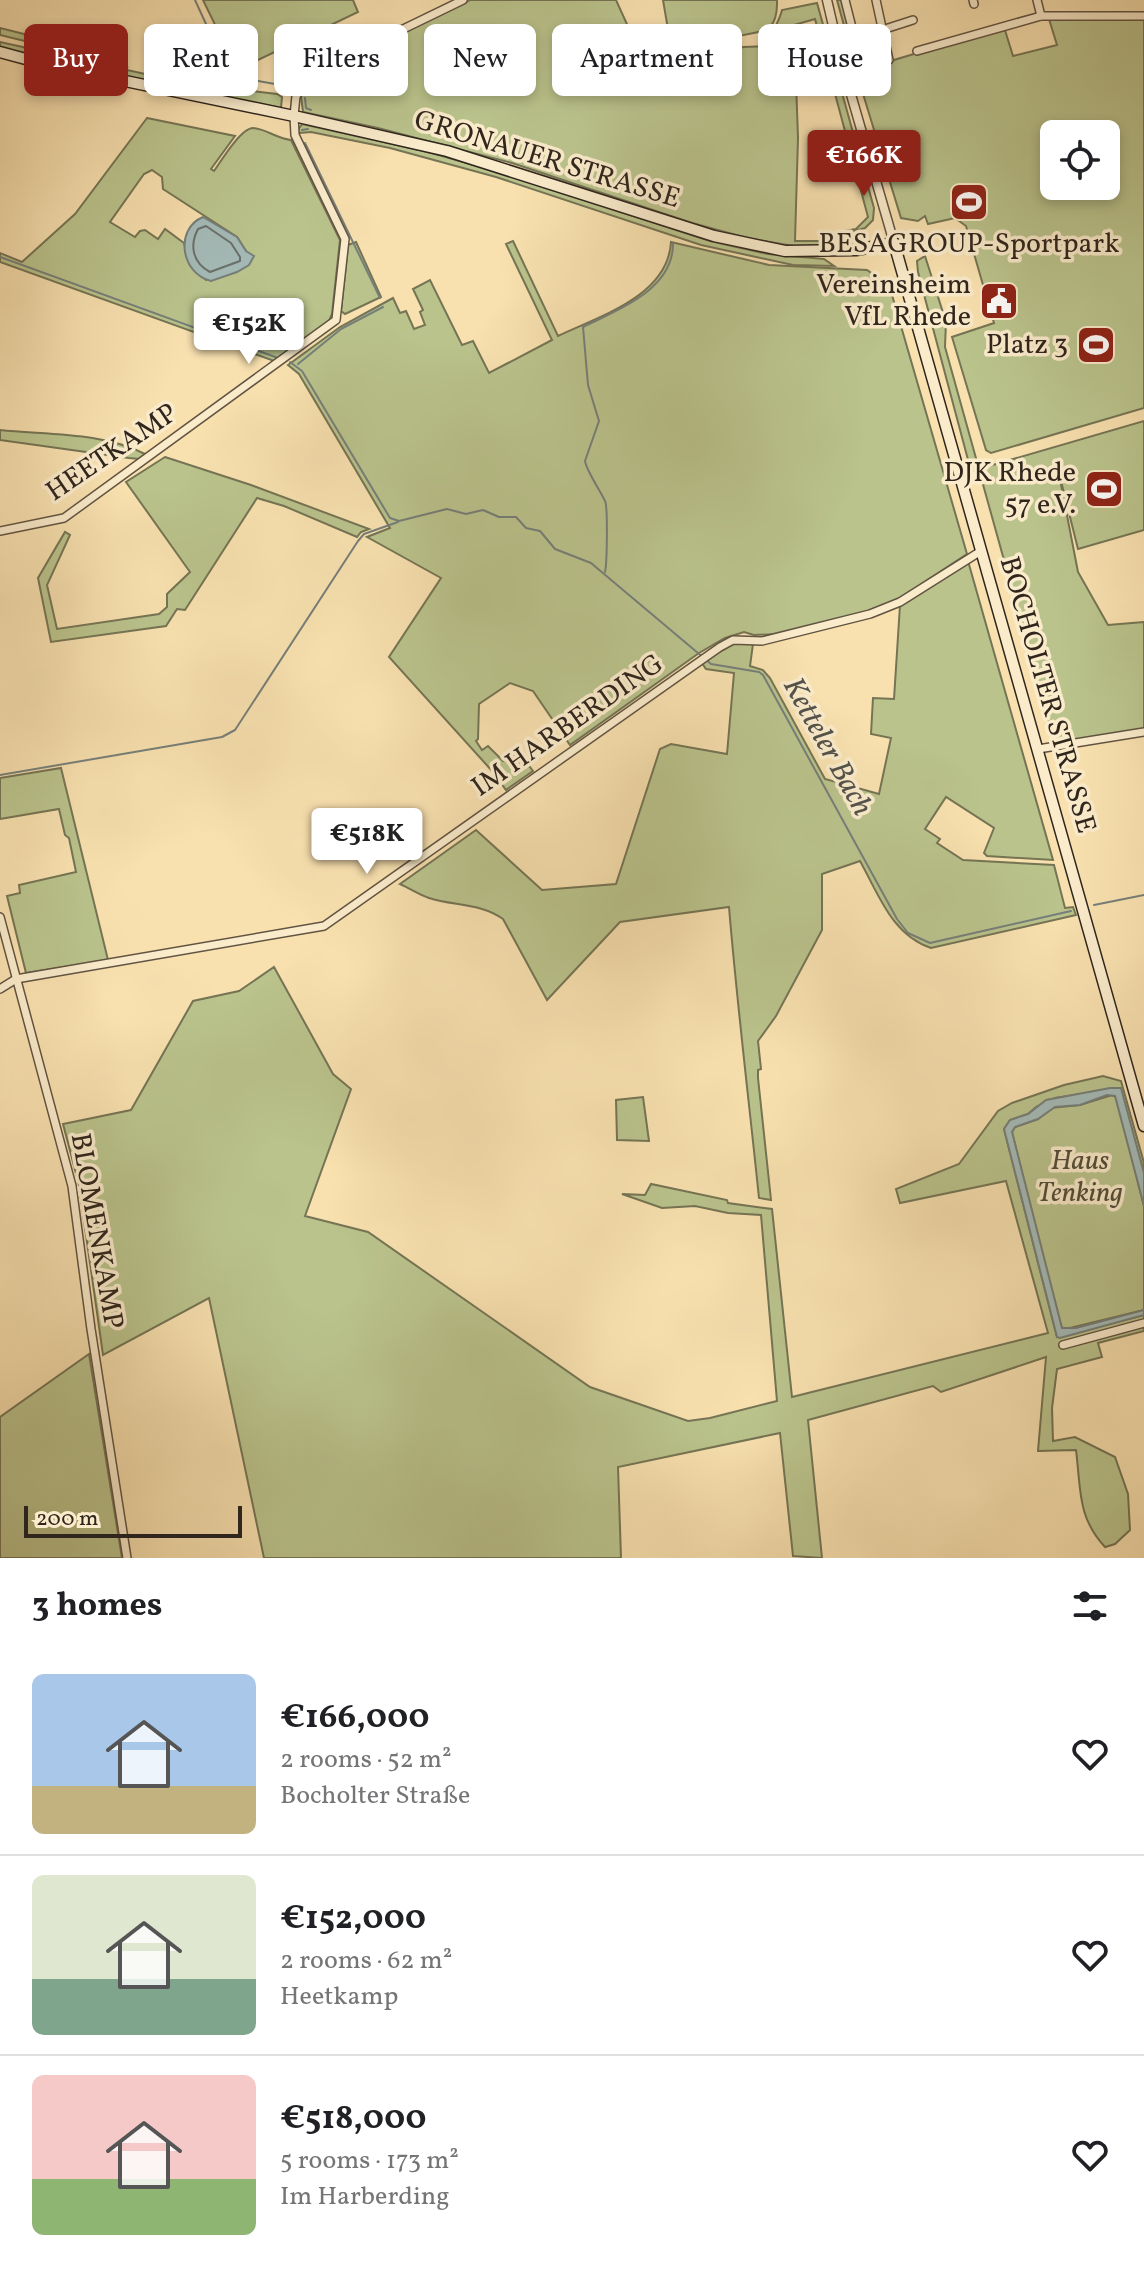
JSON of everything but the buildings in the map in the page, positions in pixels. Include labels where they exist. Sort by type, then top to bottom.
[{"type":"main road","name":"GRONAUER STRASSE","points":[[0,52],[63,69],[447,151],[714,236],[785,251],[856,250],[894,243]]},
{"type":"main road","name":"BOCHOLTER STRASSE","points":[[894,243],[1144,1126]]},
{"type":"street","points":[[294,116],[296,96],[323,68],[463,0]]},
{"type":"street","name":"BOCHOLTER STRASSE","points":[[827,0],[894,243]]},
{"type":"street","points":[[845,0],[851,24]]},
{"type":"street","points":[[876,0],[881,24]]},
{"type":"street","points":[[1037,0],[1041,16]]},
{"type":"street","points":[[917,51],[1041,16],[1144,16]]},
{"type":"street","points":[[891,27],[913,20]]},
{"type":"street","name":"HEETKAMP","points":[[0,531],[64,518],[336,320],[345,239],[295,135],[294,116]]},
{"type":"street","name":"IM HARBERDING","points":[[0,989],[16,979],[324,926],[733,640],[762,641],[870,614],[900,602],[981,551]]},
{"type":"street","points":[[1038,749],[1144,732]]},
{"type":"street","name":"BLOMENKAMP","points":[[0,917],[72,1186],[127,1558]]},
{"type":"street","points":[[1063,1345],[1144,1323]]},
{"type":"green space","points":[[203,0],[353,0],[358,12],[333,24],[274,24],[274,52],[258,60],[258,24],[215,24]]},
{"type":"green space","points":[[470,0],[616,0],[627,24],[552,24],[552,96],[742,96],[742,47],[758,46],[758,96],[797,96],[795,241],[824,241],[838,232],[856,229],[868,217],[836,96],[843,96],[874,208],[873,220],[865,228],[840,235],[824,246],[794,246],[751,239],[692,223],[512,163],[303,112],[301,96],[408,96],[408,29]]},
{"type":"green space","points":[[663,0],[777,0],[773,23],[758,24],[758,32],[742,35],[742,24],[667,24]]},
{"type":"green space","points":[[837,0],[842,0],[848,24],[844,24]]},
{"type":"green space","points":[[817,3],[823,24],[816,24],[815,19],[798,24],[777,24],[782,10]]},
{"type":"green space","points":[[1049,19],[1144,19],[1144,408],[991,453],[986,450],[952,337],[994,323],[966,226],[955,218],[928,224],[925,216],[918,221],[901,218],[864,96],[891,96],[891,63],[894,60],[1004,27],[1013,56],[1057,45]]},
{"type":"green space","points":[[0,28],[24,34],[24,41],[0,35]]},
{"type":"green space","points":[[0,42],[24,47],[24,54],[0,48]]},
{"type":"green space","points":[[128,70],[144,74],[144,81],[128,77]]},
{"type":"green space","points":[[258,92],[274,94],[282,97],[281,108],[221,96],[258,96]]},
{"type":"green space","points":[[147,118],[235,136],[211,169],[214,171],[248,129],[258,129],[291,140],[340,240],[332,314],[329,321],[274,361],[0,262],[0,253],[22,262],[75,214]],"holes":[[[152,170],[162,177],[163,189],[237,237],[246,251],[206,280],[190,265],[184,243],[165,229],[158,239],[145,230],[135,237],[110,222],[144,174]]]},
{"type":"green space","points":[[302,124],[424,151],[492,170],[710,241],[768,254],[824,259],[834,266],[793,265],[701,245],[496,177],[390,148],[311,132],[300,133],[298,130]]},
{"type":"green space","points":[[513,241],[558,336],[611,312],[645,290],[658,277],[667,261],[671,242],[769,265],[867,270],[887,284],[892,295],[967,554],[900,598],[876,609],[780,634],[754,635],[744,632],[725,638],[699,653],[570,745],[533,691],[510,683],[479,704],[476,741],[482,750],[488,746],[503,761],[517,750],[533,771],[506,790],[389,657],[441,578],[367,537],[390,528],[299,374],[288,365],[340,327],[393,298],[400,313],[406,311],[414,329],[425,325],[420,312],[423,310],[413,289],[430,280],[462,345],[473,341],[489,373],[552,340],[506,244]]},
{"type":"green space","points":[[356,242],[381,297],[345,314],[341,311],[348,245]]},
{"type":"green space","points":[[925,256],[946,322],[945,347],[979,469],[1144,421],[1144,530],[1078,549],[1058,469],[1078,572],[1108,625],[1144,622],[1144,729],[1055,744],[979,470],[971,471],[918,272],[917,261]]},
{"type":"green space","points":[[0,430],[93,438],[145,454],[139,459],[0,440]]},
{"type":"green space","points":[[165,457],[369,529],[357,537],[257,498],[185,610],[177,609],[166,626],[51,642],[38,578],[65,532],[70,535],[47,585],[57,629],[159,614],[167,607],[167,594],[190,572],[126,482]]},
{"type":"green space","points":[[968,561],[1053,860],[987,856],[984,853],[994,828],[946,797],[925,829],[940,839],[937,843],[963,860],[1054,865],[1065,908],[1073,907],[1076,915],[931,948],[906,934],[896,924],[860,861],[822,874],[822,930],[776,1016],[758,1041],[761,1069],[758,1070],[758,1078],[771,1200],[759,1198],[729,907],[620,922],[547,1000],[503,919],[476,907],[429,898],[400,884],[476,830],[542,890],[616,884],[660,749],[671,744],[727,754],[734,673],[706,669],[702,663],[734,643],[753,644],[750,666],[763,670],[770,678],[825,779],[879,794],[891,738],[871,734],[873,698],[894,699],[900,605]]},
{"type":"green space","points":[[61,768],[108,960],[26,973],[7,896],[20,893],[19,885],[76,872],[59,809],[0,819],[0,778]]},
{"type":"green space","points":[[274,967],[333,1074],[351,1089],[305,1216],[368,1232],[590,1387],[688,1421],[777,1401],[761,1215],[728,1213],[695,1206],[662,1208],[622,1194],[645,1195],[651,1184],[727,1200],[728,1203],[772,1209],[792,1397],[1048,1333],[1006,1181],[900,1203],[896,1189],[959,1164],[998,1111],[1012,1103],[1064,1085],[1103,1076],[1121,1081],[1144,1163],[1144,1173],[1120,1088],[1055,1098],[1028,1114],[1010,1120],[1004,1129],[1057,1337],[1144,1315],[1144,1331],[1098,1343],[1102,1357],[1057,1369],[1052,1408],[1053,1441],[1075,1437],[1115,1457],[1128,1494],[1130,1530],[1115,1544],[1105,1547],[1089,1525],[1085,1513],[1076,1450],[1038,1451],[1046,1357],[941,1392],[933,1386],[808,1420],[822,1558],[793,1556],[780,1433],[618,1467],[621,1558],[264,1558],[209,1298],[103,1355],[79,1185],[63,1124],[131,1110],[193,1001],[239,991]]},
{"type":"green space","name":"Haus Tenking","points":[[1112,1095],[1117,1098],[1144,1206],[1144,1310],[1066,1329],[1062,1328],[1058,1317],[1012,1132],[1015,1127],[1038,1119],[1050,1108],[1080,1105]]},
{"type":"green space","points":[[643,1097],[649,1141],[617,1140],[616,1100]]},
{"type":"green space","points":[[89,1354],[122,1558],[0,1558],[0,1417]]},
{"type":"water","points":[[203,217],[237,237],[246,251],[254,256],[249,265],[211,281],[193,270],[185,251],[185,241],[194,223]]},
{"type":"water","points":[[1121,1088],[1144,1173],[1144,1206],[1115,1096],[1107,1095],[1080,1105],[1055,1107],[1038,1119],[1015,1127],[1012,1132],[1062,1328],[1076,1328],[1144,1310],[1144,1315],[1060,1338],[1057,1337],[1004,1129],[1010,1120],[1028,1114],[1046,1100]]},
{"type":"waterway","points":[[195,0],[206,24]]},
{"type":"waterway","points":[[258,81],[274,84]]},
{"type":"waterway","points":[[305,98],[306,108],[311,110]]},
{"type":"waterway","points":[[302,130],[308,129]]},
{"type":"waterway","points":[[305,143],[380,298]]},
{"type":"waterway","points":[[605,572],[606,505],[585,461],[599,421],[588,385],[583,327],[626,305],[653,286],[671,260],[673,244]]},
{"type":"waterway","name":"Ketteler Bach","points":[[0,257],[278,358]]},
{"type":"waterway","points":[[298,364],[341,329],[383,307]]},
{"type":"waterway","name":"Ketteler Bach","points":[[290,362],[302,371],[390,518],[399,521],[447,509],[466,514],[483,510],[499,517],[516,517],[526,528],[540,531],[555,549],[591,563],[711,664],[763,675],[897,919],[908,933],[930,943],[1071,911]]},
{"type":"waterway","points":[[0,775],[222,737],[235,730],[358,541],[364,534],[398,522]]},
{"type":"waterway","name":"Ketteler Bach","points":[[1094,905],[1144,895]]},
{"type":"place","name":"BESAGROUP-Sportpark","points":[[969,202]]},
{"type":"place","name":"Vereinsheim VfL Rhede","points":[[999,301]]},
{"type":"place","name":"Platz 3","points":[[1096,345]]},
{"type":"place","name":"DJK Rhede 57 e.V.","points":[[1104,489]]}]
